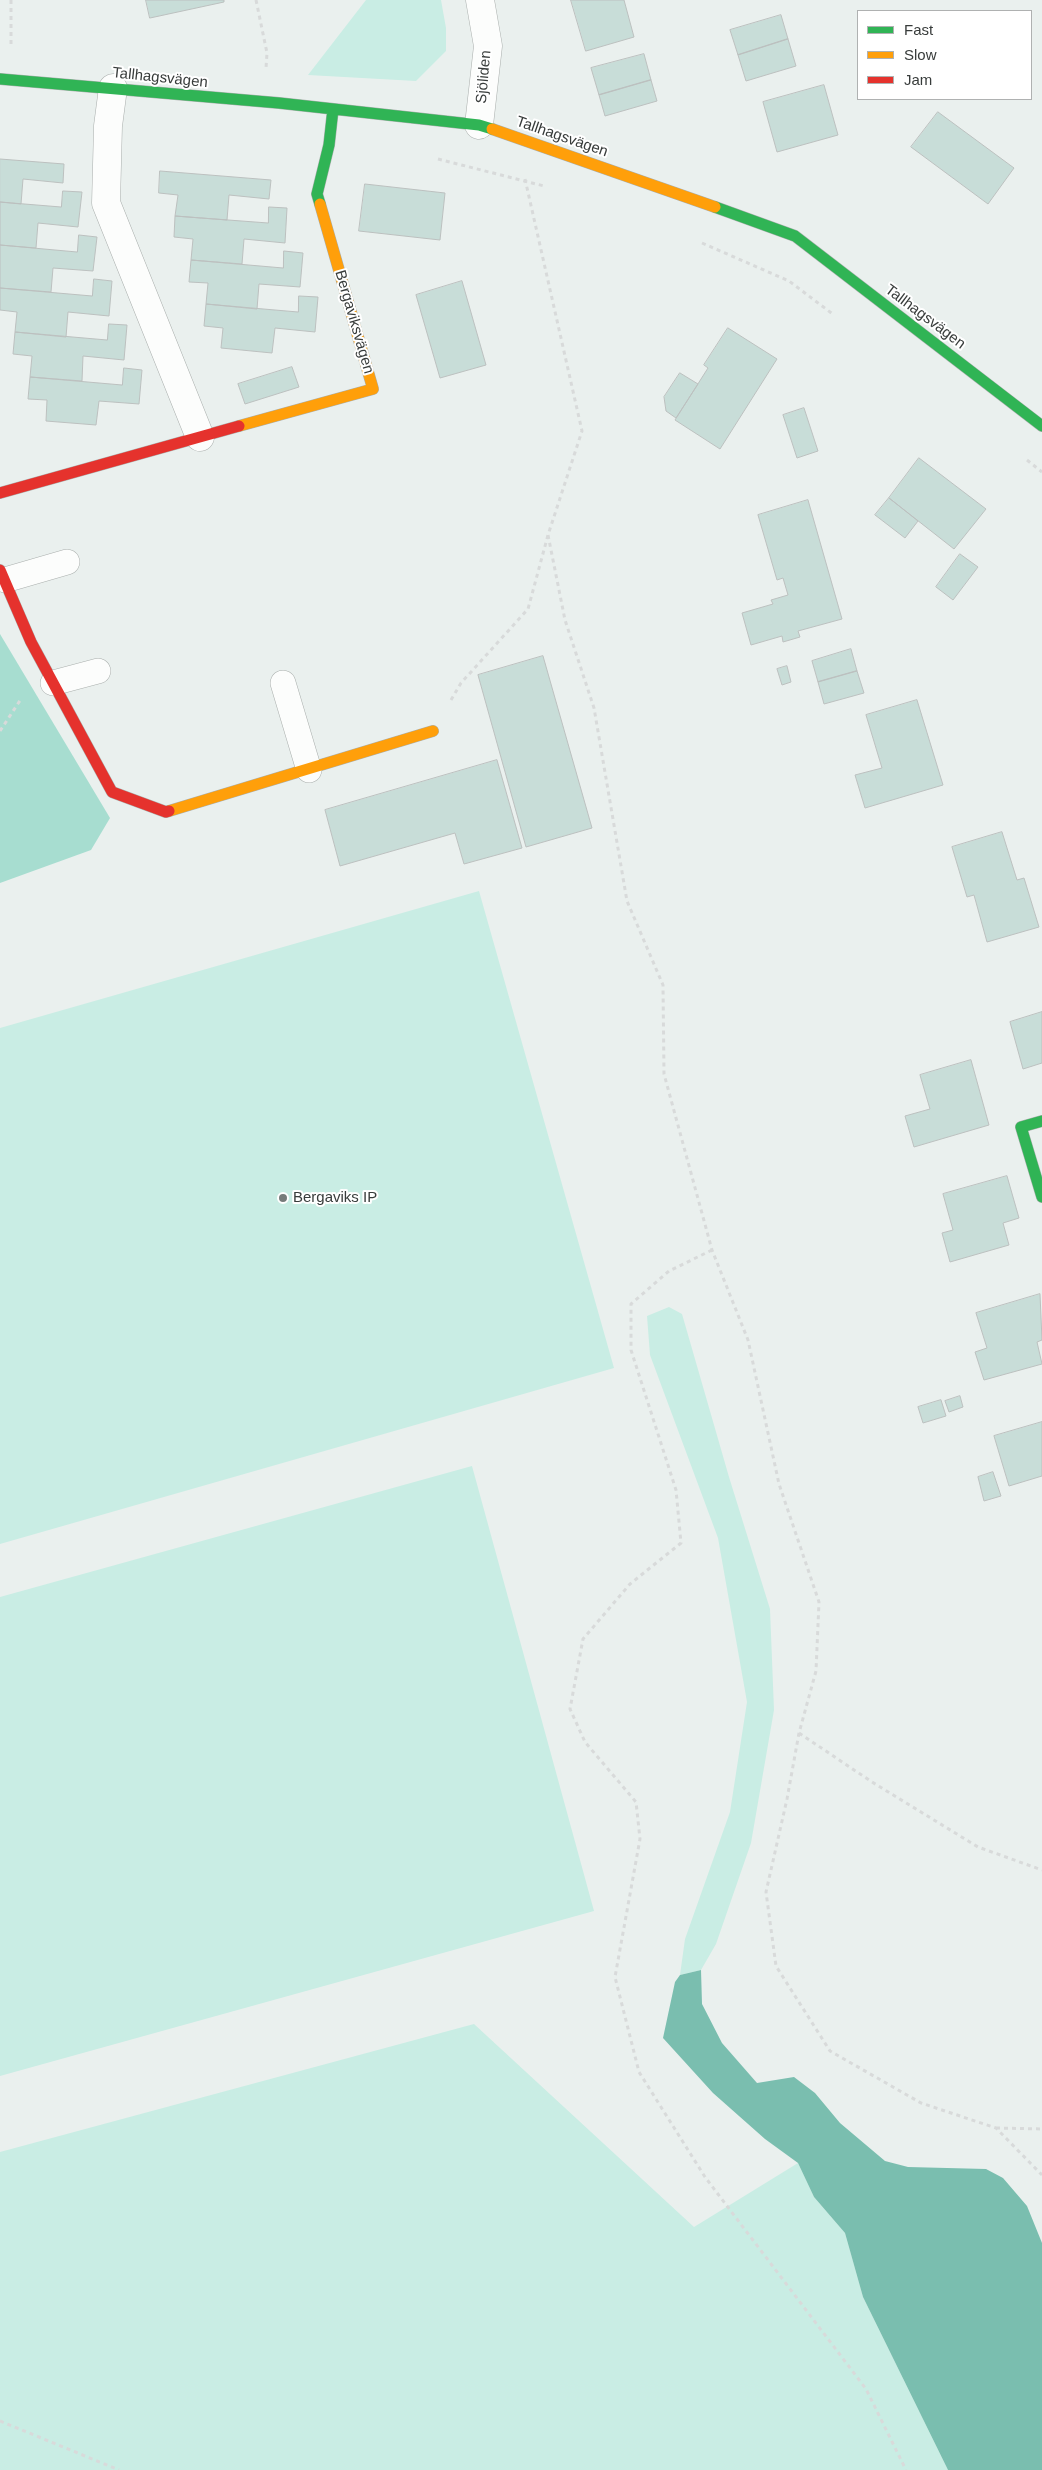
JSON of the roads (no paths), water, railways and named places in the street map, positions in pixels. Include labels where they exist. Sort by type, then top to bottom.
[{"type":"street","name":"Sjöliden","points":[[479,125],[488,46],[480,0]]},
{"type":"street","name":"Tallhagsvägen","points":[[5,79],[279,103],[479,125],[518,136],[795,236],[1042,426]]},
{"type":"street","points":[[113,88],[108,126],[106,203],[200,437]]},
{"type":"street","name":"Bergaviksvägen","points":[[0,493],[373,389],[317,194],[329,145],[333,109]]},
{"type":"street","points":[[2,575],[31,642],[112,792],[166,812],[433,731]]},
{"type":"street","points":[[1042,1121],[1021,1127],[1042,1197]]},
{"type":"lane","points":[[2,575],[66,562]]},
{"type":"lane","points":[[53,683],[98,671]]},
{"type":"lane","points":[[283,684],[309,770]]},
{"type":"place","name":"Bergaviks IP","points":[[283,1198]]}]
